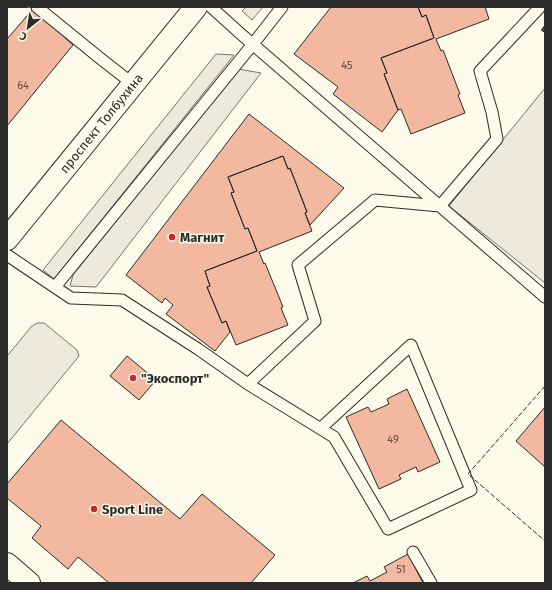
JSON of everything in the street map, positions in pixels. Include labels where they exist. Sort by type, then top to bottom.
[{"type":"main road","name":"проспект Толбухина","points":[[7,239],[196,7]]},
{"type":"main road","points":[[7,564],[29,583]]},
{"type":"lane","points":[[37,7],[134,84]]},
{"type":"lane","points":[[211,7],[545,297]]},
{"type":"lane","points":[[55,287],[282,7]]},
{"type":"lane","points":[[440,206],[497,139],[492,112],[480,71],[540,7]]},
{"type":"lane","points":[[248,384],[315,320],[298,265],[375,200],[440,206]]},
{"type":"lane","points":[[7,255],[71,298],[122,300],[198,349],[248,384],[334,437],[388,529],[471,490],[410,345],[321,428]]},
{"type":"lane","points":[[413,552],[431,583]]},
{"type":"shaded area","points":[[246,7],[263,7],[252,20],[242,11]]},
{"type":"shaded area","points":[[216,54],[234,55],[54,279],[43,270]]},
{"type":"shaded area","points":[[238,69],[261,73],[96,287],[70,286],[73,275]]},
{"type":"shaded area","points":[[545,88],[545,283],[449,206]]},
{"type":"shaded area","points":[[37,323],[44,323],[77,350],[79,356],[7,444],[7,356],[31,327]]},
{"type":"building","points":[[331,7],[418,7],[422,17],[426,15],[434,38],[381,58],[387,73],[384,74],[398,110],[382,132],[333,94],[338,87],[294,54]]},
{"type":"building","points":[[418,7],[485,7],[489,19],[436,39],[441,51],[443,50],[460,94],[458,95],[465,113],[411,134],[401,109],[398,110],[384,74],[387,73],[381,58],[434,38],[426,15],[422,17]]},
{"type":"building","points":[[33,9],[73,45],[7,126],[7,39]]},
{"type":"building","points":[[249,114],[344,188],[310,225],[305,213],[307,212],[290,168],[288,169],[283,156],[228,177],[234,192],[231,193],[245,229],[248,228],[257,251],[205,271],[210,286],[207,287],[222,323],[226,321],[230,332],[215,351],[166,314],[173,305],[165,298],[162,303],[126,275]]},
{"type":"building","points":[[283,156],[288,169],[290,168],[307,212],[305,213],[312,231],[259,252],[283,307],[281,308],[288,325],[236,345],[226,321],[222,323],[207,287],[210,286],[205,271],[257,251],[248,228],[245,229],[231,193],[234,192],[228,177]]},
{"type":"building","name":"\"Экоспорт\"","points":[[127,356],[156,380],[139,400],[110,376]]},
{"type":"building","points":[[407,389],[440,462],[418,472],[416,467],[399,475],[401,479],[379,489],[346,417],[368,407],[371,412],[389,404],[387,399]]},
{"type":"building","points":[[545,407],[545,467],[516,441]]},
{"type":"building","name":"Sport Line","points":[[61,420],[180,519],[202,494],[275,555],[251,583],[109,583],[78,557],[68,569],[32,538],[41,526],[7,498],[7,484]]},
{"type":"building","points":[[408,554],[423,583],[353,583],[367,576],[370,581],[387,572],[384,567]]},
{"type":"fence","points":[[545,386],[468,474],[545,541]]},
{"type":"wall","points":[[545,26],[542,30],[545,32]]},
{"type":"place","name":"Магнит","points":[[172,237]]},
{"type":"place","name":"\"Экоспорт\"","points":[[133,378]]},
{"type":"place","name":"Sport Line","points":[[94,509]]}]
